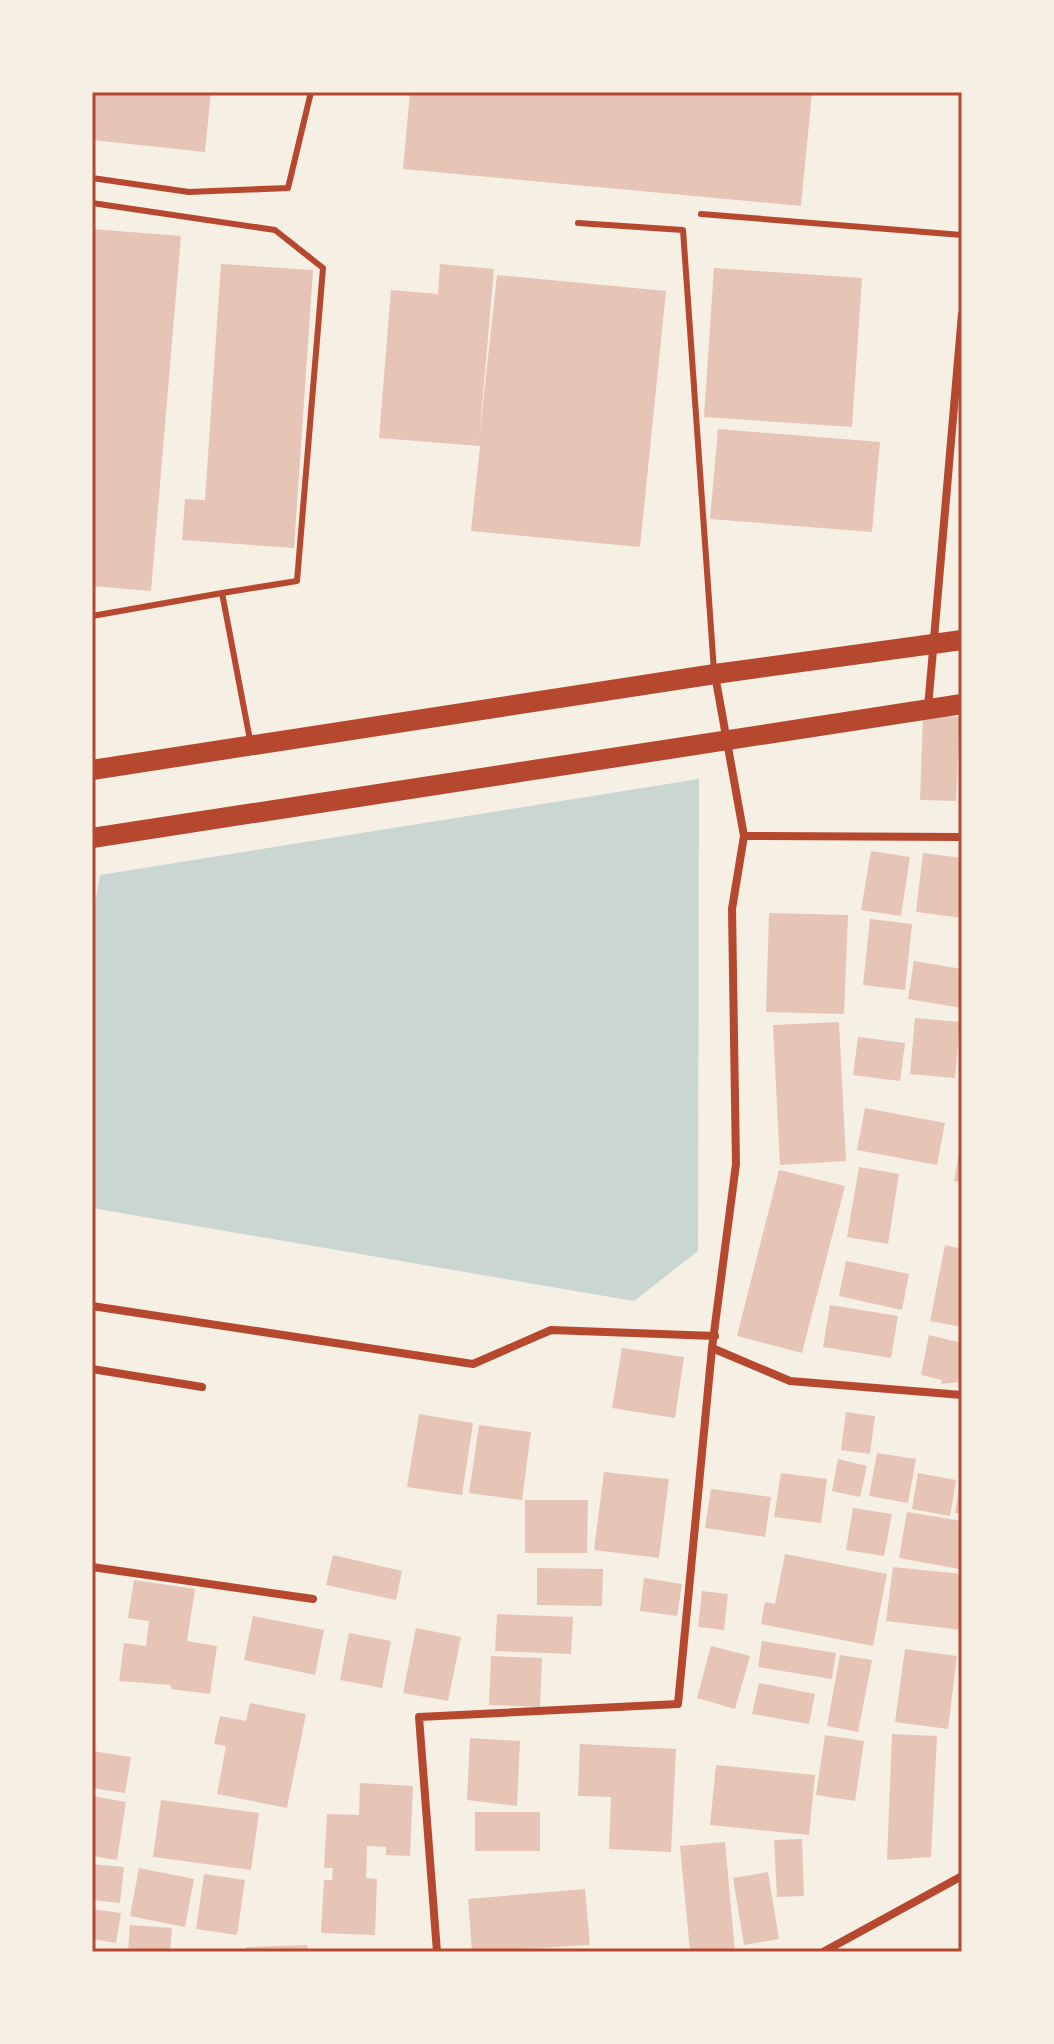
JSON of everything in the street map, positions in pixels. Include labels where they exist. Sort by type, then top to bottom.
[{"type":"main road","points":[[92,770],[715,674],[962,640]]},
{"type":"main road","points":[[92,838],[725,738],[962,704]]},
{"type":"street","points":[[928,709],[962,314]]},
{"type":"street","points":[[437,1952],[419,1717],[678,1704],[712,1348],[736,1164],[732,909],[744,836],[715,674]]},
{"type":"street","points":[[744,836],[962,837]]},
{"type":"street","points":[[92,1306],[473,1364],[551,1330],[715,1336]]},
{"type":"street","points":[[712,1348],[790,1381],[962,1395]]},
{"type":"street","points":[[92,1369],[202,1387]]},
{"type":"street","points":[[92,1567],[313,1599]]},
{"type":"street","points":[[823,1952],[962,1876]]},
{"type":"lane","points":[[92,178],[189,192],[288,188],[311,92]]},
{"type":"lane","points":[[92,203],[142,207],[275,230],[323,268],[297,581],[92,616]]},
{"type":"lane","points":[[701,214],[962,235]]},
{"type":"lane","points":[[578,223],[683,230],[715,674]]},
{"type":"lane","points":[[222,593],[251,744]]},
{"type":"shaded area","points":[[699,779],[698,1251],[634,1301],[92,1208],[92,921],[100,875]]},
{"type":"building","points":[[92,92],[211,92],[205,152],[92,140]]},
{"type":"building","points":[[410,92],[812,92],[801,206],[403,169]]},
{"type":"building","points":[[92,229],[181,236],[151,591],[92,586]]},
{"type":"building","points":[[221,264],[313,270],[294,548],[182,540],[185,499],[205,500]]},
{"type":"building","points":[[440,264],[494,269],[479,440],[497,275],[666,291],[640,547],[471,531],[480,446],[379,438],[391,290],[438,294]]},
{"type":"building","points":[[714,268],[862,278],[852,427],[704,417]]},
{"type":"building","points":[[718,429],[880,442],[872,532],[710,519]]},
{"type":"building","points":[[923,715],[960,717],[956,801],[920,800]]},
{"type":"building","points":[[871,851],[910,857],[901,916],[861,910]]},
{"type":"building","points":[[923,853],[962,858],[962,918],[916,912]]},
{"type":"building","points":[[769,913],[848,915],[844,1014],[766,1012]]},
{"type":"building","points":[[870,919],[912,924],[905,990],[863,985]]},
{"type":"building","points":[[914,961],[962,969],[962,1008],[908,999]]},
{"type":"building","points":[[915,1018],[960,1022],[955,1078],[910,1074]]},
{"type":"building","points":[[839,1022],[846,1161],[780,1165],[773,1025]]},
{"type":"building","points":[[858,1037],[905,1043],[900,1081],[853,1075]]},
{"type":"building","points":[[865,1108],[945,1123],[937,1165],[857,1150]]},
{"type":"building","points":[[962,1146],[962,1182],[954,1181]]},
{"type":"building","points":[[859,1167],[899,1174],[888,1244],[847,1237]]},
{"type":"building","points":[[779,1170],[845,1186],[802,1353],[737,1336]]},
{"type":"building","points":[[945,1245],[962,1249],[962,1327],[930,1321]]},
{"type":"building","points":[[846,1261],[909,1274],[902,1310],[839,1296]]},
{"type":"building","points":[[830,1305],[898,1316],[891,1358],[823,1347]]},
{"type":"building","points":[[929,1335],[962,1343],[962,1382],[941,1384],[942,1380],[921,1375]]},
{"type":"building","points":[[622,1348],[684,1357],[675,1418],[612,1408]]},
{"type":"building","points":[[846,1412],[875,1416],[870,1454],[841,1450]]},
{"type":"building","points":[[419,1414],[473,1423],[462,1495],[407,1487]]},
{"type":"building","points":[[479,1425],[531,1432],[522,1500],[469,1493]]},
{"type":"building","points":[[877,1453],[916,1459],[908,1503],[869,1496]]},
{"type":"building","points":[[838,1459],[867,1466],[860,1497],[832,1491]]},
{"type":"building","points":[[604,1472],[669,1479],[659,1558],[594,1550]]},
{"type":"building","points":[[781,1473],[827,1479],[821,1523],[774,1517]]},
{"type":"building","points":[[918,1473],[956,1480],[950,1516],[912,1509]]},
{"type":"building","points":[[962,1483],[962,1514],[955,1513]]},
{"type":"building","points":[[711,1489],[771,1497],[765,1537],[705,1528]]},
{"type":"building","points":[[525,1500],[588,1500],[587,1553],[525,1553]]},
{"type":"building","points":[[853,1508],[892,1514],[884,1556],[846,1550]]},
{"type":"building","points":[[907,1512],[962,1521],[959,1569],[899,1558]]},
{"type":"building","points":[[785,1554],[887,1574],[873,1646],[761,1624],[765,1602],[775,1604]]},
{"type":"building","points":[[333,1555],[402,1571],[396,1600],[326,1585]]},
{"type":"building","points":[[893,1567],[962,1574],[962,1630],[886,1621]]},
{"type":"building","points":[[537,1568],[603,1569],[602,1606],[537,1605]]},
{"type":"building","points":[[644,1578],[682,1584],[677,1616],[640,1611]]},
{"type":"building","points":[[134,1580],[195,1589],[187,1641],[217,1646],[210,1694],[171,1689],[171,1685],[119,1681],[124,1643],[146,1646],[149,1621],[128,1618]]},
{"type":"building","points":[[702,1591],[728,1594],[724,1630],[698,1627]]},
{"type":"building","points":[[497,1614],[573,1617],[571,1654],[495,1651]]},
{"type":"building","points":[[253,1616],[324,1630],[315,1675],[244,1660]]},
{"type":"building","points":[[416,1628],[461,1637],[448,1701],[403,1693]]},
{"type":"building","points":[[349,1633],[391,1641],[382,1688],[340,1680]]},
{"type":"building","points":[[762,1641],[836,1653],[832,1679],[758,1667]]},
{"type":"building","points":[[711,1646],[750,1656],[735,1709],[697,1698]]},
{"type":"building","points":[[905,1649],[957,1656],[948,1729],[895,1722]]},
{"type":"building","points":[[840,1655],[872,1660],[858,1732],[827,1726]]},
{"type":"building","points":[[491,1656],[542,1658],[540,1707],[489,1705]]},
{"type":"building","points":[[759,1683],[815,1694],[809,1724],[752,1714]]},
{"type":"building","points":[[250,1703],[306,1714],[287,1808],[217,1794],[226,1746],[214,1744],[220,1716],[246,1721]]},
{"type":"building","points":[[892,1734],[937,1736],[931,1857],[887,1860]]},
{"type":"building","points":[[825,1735],[864,1741],[855,1801],[816,1795]]},
{"type":"building","points":[[470,1738],[520,1741],[517,1806],[467,1800]]},
{"type":"building","points":[[580,1744],[676,1749],[671,1852],[609,1849],[611,1797],[578,1796]]},
{"type":"building","points":[[92,1751],[131,1757],[125,1793],[92,1788]]},
{"type":"building","points":[[716,1765],[815,1775],[809,1835],[710,1825]]},
{"type":"building","points":[[360,1783],[413,1786],[410,1856],[386,1855],[386,1847],[367,1846],[366,1878],[377,1879],[375,1935],[321,1933],[324,1880],[332,1880],[333,1868],[324,1868],[327,1814],[359,1815]]},
{"type":"building","points":[[92,1796],[126,1802],[117,1860],[92,1856]]},
{"type":"building","points":[[161,1800],[259,1813],[251,1870],[153,1857]]},
{"type":"building","points":[[475,1812],[540,1812],[540,1851],[475,1851]]},
{"type":"building","points":[[802,1839],[804,1896],[777,1897],[774,1840]]},
{"type":"building","points":[[725,1842],[735,1952],[690,1952],[680,1846]]},
{"type":"building","points":[[92,1864],[124,1867],[120,1903],[92,1900]]},
{"type":"building","points":[[139,1868],[194,1879],[185,1927],[130,1916]]},
{"type":"building","points":[[768,1872],[779,1939],[744,1945],[733,1878]]},
{"type":"building","points":[[204,1874],[245,1880],[237,1935],[196,1929]]},
{"type":"building","points":[[585,1889],[590,1945],[472,1952],[468,1899]]},
{"type":"building","points":[[92,1909],[121,1913],[116,1943],[92,1939]]},
{"type":"building","points":[[130,1925],[172,1928],[170,1952],[128,1952]]},
{"type":"building","points":[[307,1945],[308,1952],[246,1952],[246,1947]]}]
